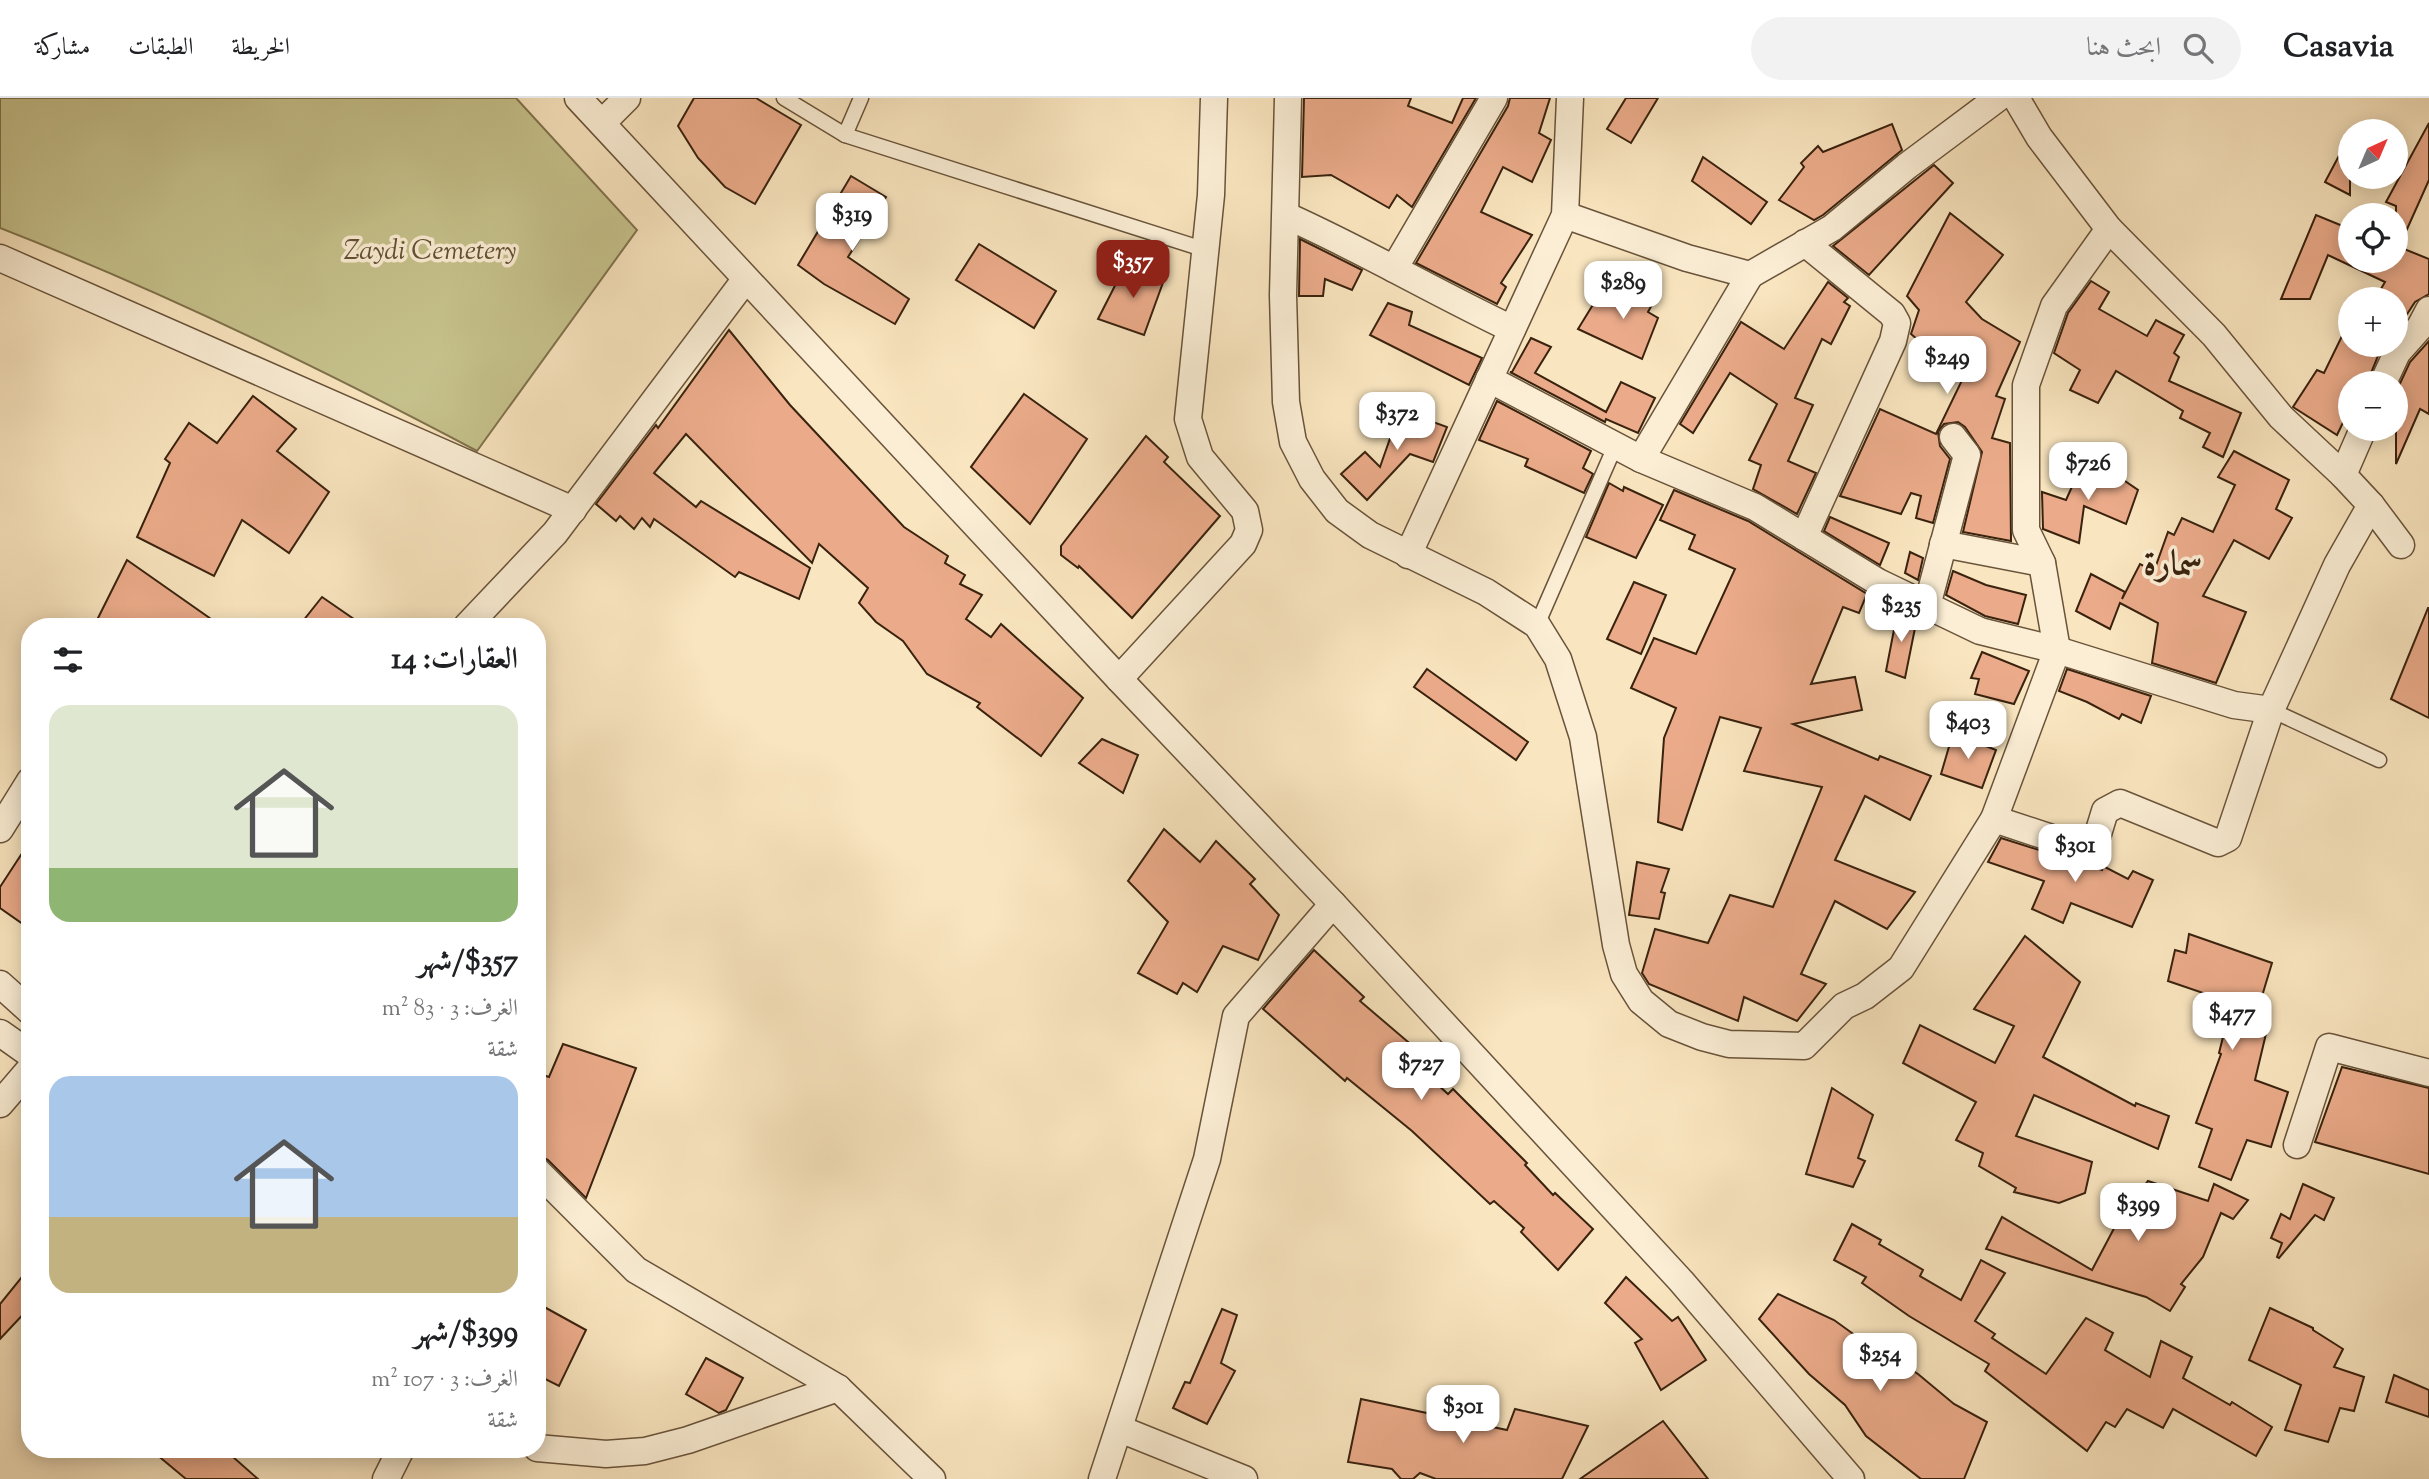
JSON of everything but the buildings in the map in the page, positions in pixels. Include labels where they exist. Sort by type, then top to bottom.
[{"type":"street","points":[[578,98],[1119,680],[1333,904],[1681,1281],[1851,1479]]},
{"type":"street","points":[[602,124],[627,98]]},
{"type":"street","points":[[1119,680],[1243,544],[1249,530],[1245,511],[1200,457],[1188,419],[1211,195],[1214,98]]},
{"type":"street","points":[[1288,98],[1283,348],[1286,402],[1293,442],[1312,478],[1337,511],[1370,535],[1486,592],[1538,625],[1558,659],[1583,737],[1600,828],[1616,945],[1624,974],[1641,1001],[1669,1024],[1685,1032],[1729,1044],[1804,1046],[1844,1006],[1865,996],[1901,968],[1994,819],[2057,650],[2042,564],[2026,530],[2026,386],[2053,306],[2109,229]]},
{"type":"street","points":[[1394,269],[1494,98]]},
{"type":"street","points":[[1408,555],[1565,215],[1570,98]]},
{"type":"street","points":[[1641,458],[1750,275],[1832,228],[1907,166],[1998,98]]},
{"type":"street","points":[[2016,98],[2039,137],[2109,229],[2214,335],[2281,417],[2343,475],[2371,505],[2401,545]]},
{"type":"street","points":[[1565,215],[1687,258],[1750,275]]},
{"type":"street","points":[[1287,216],[1338,239],[1512,329]]},
{"type":"street","points":[[1804,537],[1893,341],[1897,324],[1892,314],[1805,243]]},
{"type":"street","points":[[0,258],[573,510]]},
{"type":"street","points":[[475,618],[555,533],[745,280]]},
{"type":"street","points":[[2389,371],[2397,353],[2420,327],[2429,310]]},
{"type":"street","points":[[1489,379],[1641,458],[1755,507],[1878,582],[1980,631],[2057,650],[2234,705],[2271,710]]},
{"type":"street","points":[[1927,606],[1967,455],[1953,437]]},
{"type":"street","points":[[2343,475],[2358,441]]},
{"type":"street","points":[[1994,819],[2085,849],[2094,847],[2105,811],[2120,803],[2218,843],[2228,838],[2271,710],[2337,565],[2371,505]]},
{"type":"street","points":[[1943,544],[2042,564]]},
{"type":"street","points":[[0,829],[21,795]]},
{"type":"street","points":[[1102,1479],[1207,1159],[1236,1016],[1333,904]]},
{"type":"street","points":[[0,984],[21,1003]]},
{"type":"street","points":[[0,1033],[21,1048]]},
{"type":"street","points":[[2297,1145],[2329,1047],[2429,1073]]},
{"type":"street","points":[[0,1104],[21,1080]]},
{"type":"street","points":[[546,1180],[636,1270],[838,1388],[932,1479]]},
{"type":"street","points":[[546,1449],[606,1454],[645,1451],[688,1440],[838,1388]]},
{"type":"street","points":[[1120,1429],[1244,1479]]},
{"type":"street","points":[[386,1479],[396,1458]]},
{"type":"lane","points":[[784,98],[845,135],[1206,250]]},
{"type":"lane","points":[[845,135],[861,98]]},
{"type":"lane","points":[[1538,625],[1616,444]]},
{"type":"lane","points":[[2271,710],[2379,760]]},
{"type":"green space","name":"Zaydi Cemetery","points":[[0,98],[516,98],[637,230],[477,451],[242,333],[122,278],[0,228]]},
{"type":"district","name":"سمارة","points":[[2173,565]]}]
